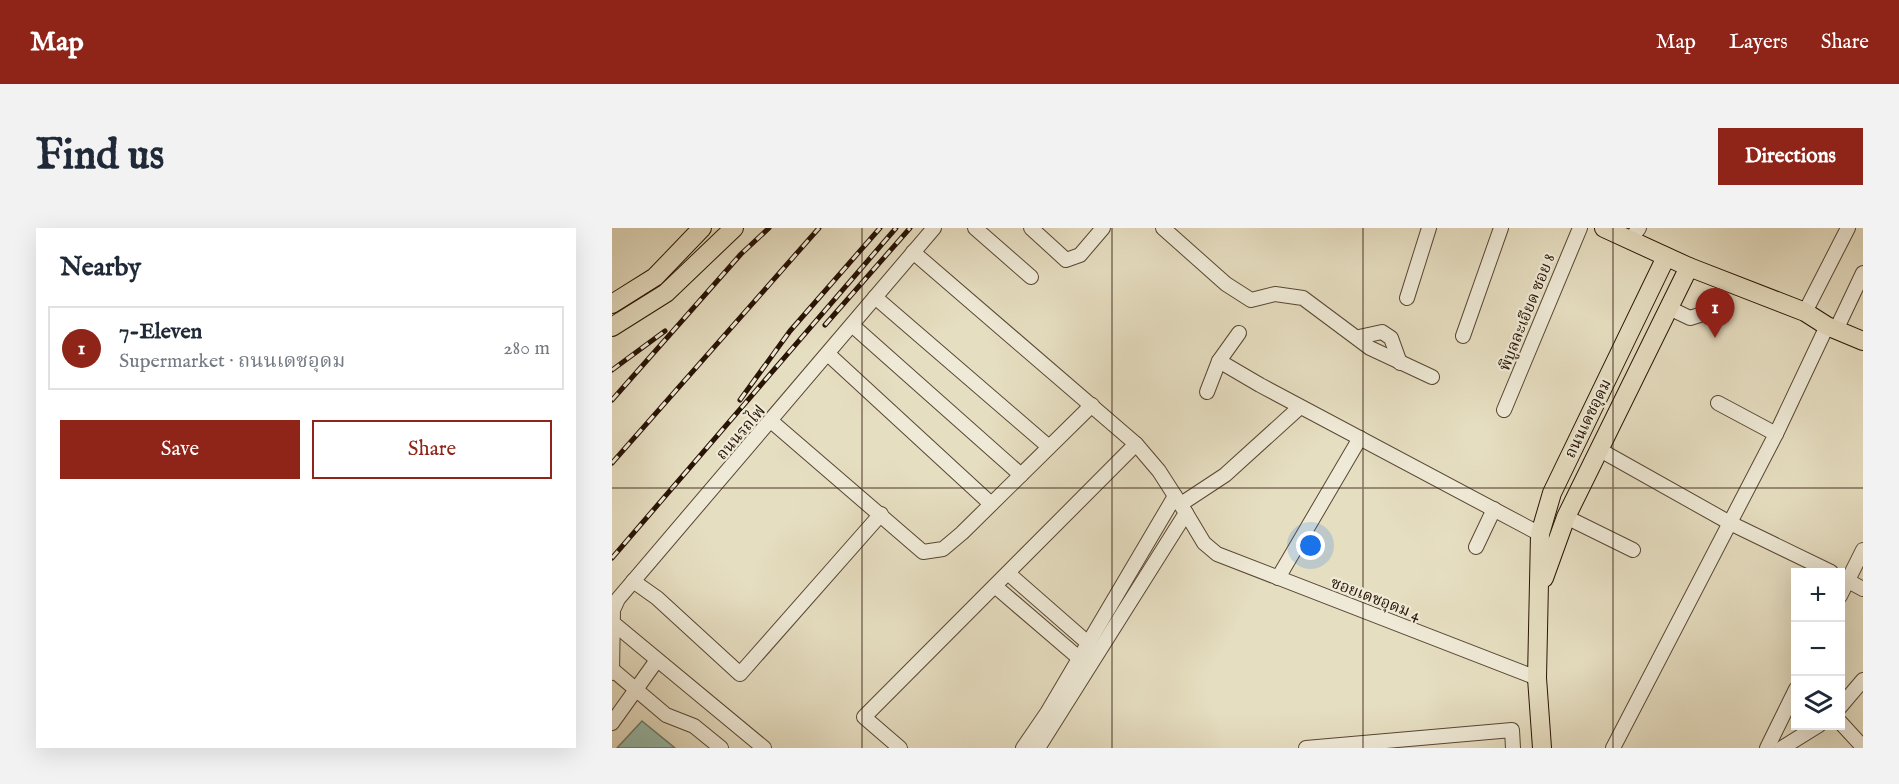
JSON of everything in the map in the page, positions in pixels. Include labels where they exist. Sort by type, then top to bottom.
[{"type":"main road","points":[[612,304],[655,277],[702,228]]},
{"type":"main road","points":[[612,327],[666,293],[734,228]]},
{"type":"main road","points":[[1604,228],[1635,234],[1666,257],[1805,312],[1831,328],[1863,341]]},
{"type":"main road","name":"ถนนเดชอุดม","points":[[1544,746],[1537,678],[1540,534],[1552,493],[1577,438],[1666,257]]},
{"type":"main road","name":"ถนนเดชอุดม","points":[[1540,588],[1566,517],[1689,267]]},
{"type":"main road","points":[[1577,438],[1600,450]]},
{"type":"street","name":"ถนนรถไฟ","points":[[613,671],[613,623],[618,599],[934,228]]},
{"type":"street","points":[[975,228],[1031,277]]},
{"type":"street","points":[[1031,228],[1066,260],[1080,255],[1103,228]]},
{"type":"street","points":[[1164,228],[1226,284],[1251,300],[1275,294],[1303,298],[1359,337],[1370,348],[1432,376]]},
{"type":"street","points":[[1407,297],[1429,228]]},
{"type":"street","points":[[1463,336],[1501,228]]},
{"type":"street","name":"พิบูลละเอียด ซอย 8","points":[[1504,410],[1580,228]]},
{"type":"street","points":[[1805,312],[1848,228]]},
{"type":"street","name":"ซอยเดชอุดม 4","points":[[913,252],[1136,444],[1159,471],[1204,543],[1217,554],[1537,678]]},
{"type":"street","points":[[1613,748],[1831,328],[1863,273]]},
{"type":"street","points":[[875,297],[1049,447]]},
{"type":"street","points":[[1669,308],[1690,318],[1725,308]]},
{"type":"street","points":[[852,325],[1021,475]]},
{"type":"street","points":[[1207,392],[1219,361],[1239,333]]},
{"type":"street","points":[[828,354],[992,504]]},
{"type":"street","points":[[1219,361],[1300,407],[1540,534]]},
{"type":"street","points":[[1718,403],[1776,434]]},
{"type":"street","points":[[771,421],[923,552],[944,549],[1092,405]]},
{"type":"street","points":[[1023,748],[1181,504],[1226,475],[1300,407]]},
{"type":"street","points":[[1278,578],[1360,438]]},
{"type":"street","points":[[900,748],[864,717],[1136,444]]},
{"type":"street","points":[[1600,450],[1730,523],[1821,568]]},
{"type":"street","points":[[1038,748],[1181,504]]},
{"type":"street","points":[[1476,547],[1494,509]]},
{"type":"street","points":[[633,581],[657,597],[740,674],[881,514]]},
{"type":"street","points":[[1566,517],[1633,550]]},
{"type":"street","points":[[1845,577],[1863,550]]},
{"type":"street","points":[[1009,574],[1089,644]]},
{"type":"street","points":[[1845,580],[1863,589]]},
{"type":"street","points":[[996,587],[1080,659]]},
{"type":"street","points":[[613,623],[764,748]]},
{"type":"street","points":[[612,723],[638,690],[657,660]]},
{"type":"street","points":[[613,671],[666,715],[694,726],[721,748]]},
{"type":"street","points":[[1845,701],[1863,680]]},
{"type":"street","points":[[1767,748],[1791,699]]},
{"type":"street","points":[[1845,727],[1863,747]]},
{"type":"street","points":[[1312,748],[1408,743],[1512,730],[1513,748]]},
{"type":"street","points":[[1782,748],[1800,744],[1815,730]]},
{"type":"shaded area","points":[[642,721],[675,748],[617,748]]},
{"type":"railway","points":[[612,400],[741,254],[769,228]]},
{"type":"railway","points":[[612,463],[819,228]]},
{"type":"railway","points":[[740,400],[790,331],[880,228]]},
{"type":"railway","points":[[612,558],[896,228]]},
{"type":"railway","points":[[825,325],[910,228]]},
{"type":"railway","points":[[612,370],[665,331]]},
{"type":"place","name":"7-Eleven","points":[[1715,338]]}]
